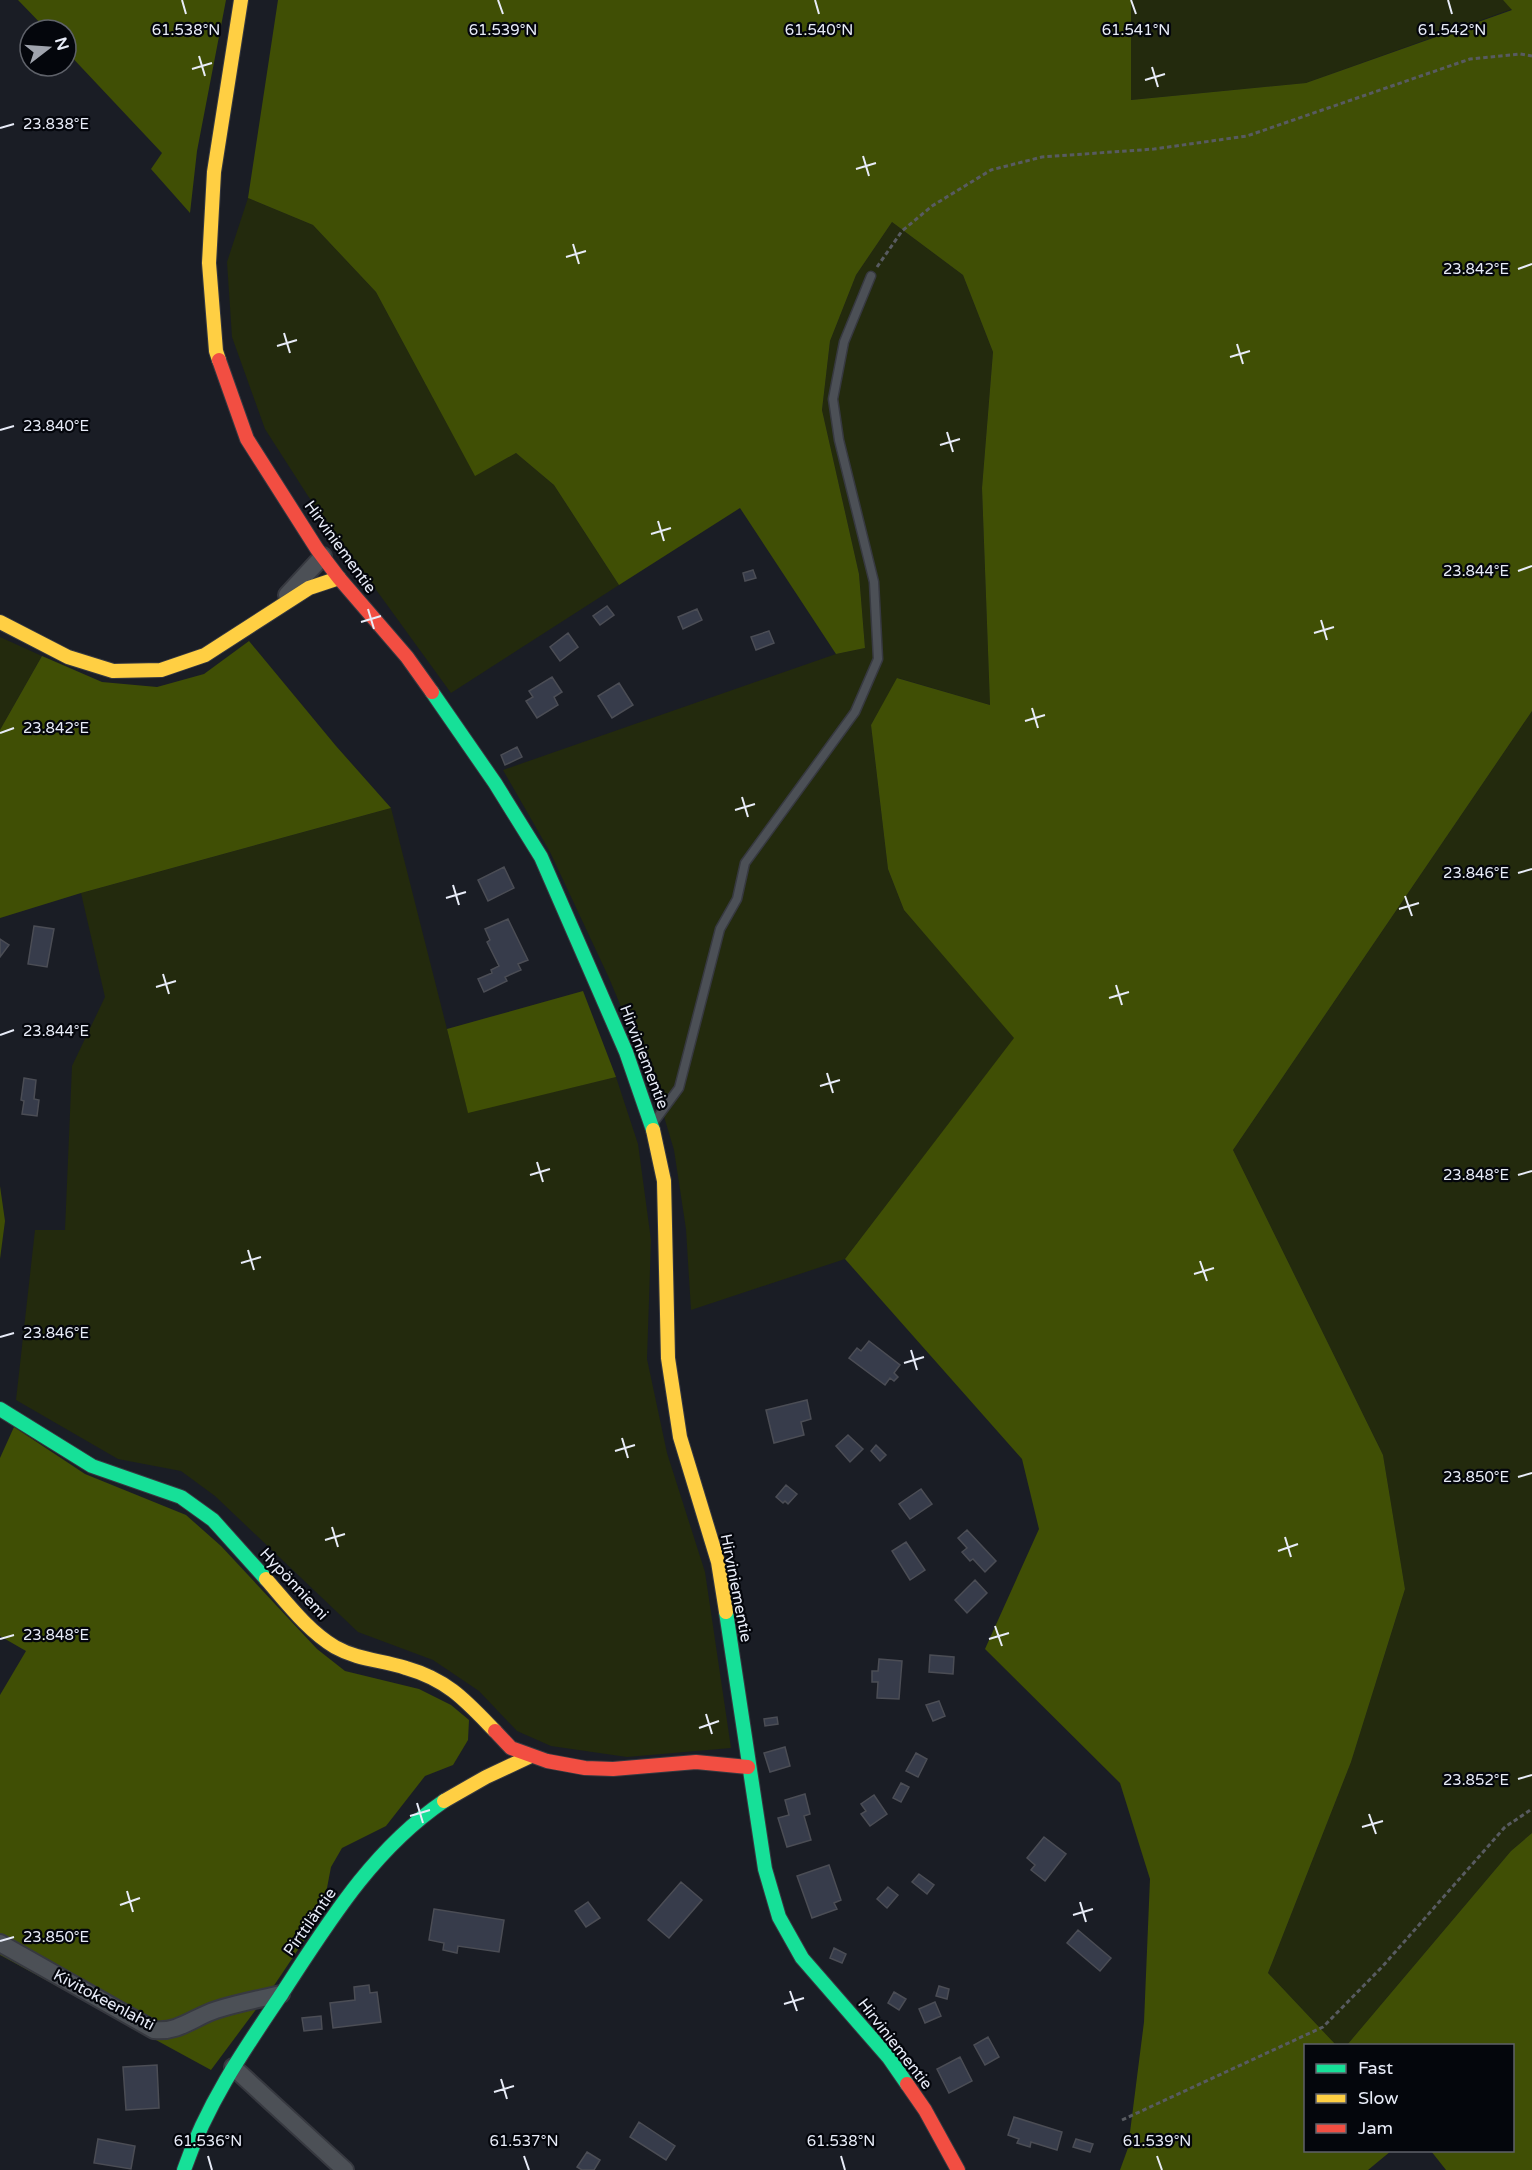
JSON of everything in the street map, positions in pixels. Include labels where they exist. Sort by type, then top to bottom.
[{"type":"street","name":"Hirviniementie","points":[[241,0],[214,172],[209,263],[216,351],[247,439],[339,578],[408,657],[495,783],[541,857],[626,1052],[652,1125],[664,1181],[668,1358],[680,1437],[718,1562],[765,1869],[779,1917],[802,1958],[889,2058],[925,2110],[958,2170]]},
{"type":"street","points":[[276,608],[323,556]]},
{"type":"street","points":[[0,622],[68,657],[113,671],[161,670],[205,655],[309,588],[339,578]]},
{"type":"street","name":"Hypönniemi","points":[[0,1409],[92,1466],[182,1497],[213,1520],[308,1626],[335,1647],[363,1659],[404,1667],[433,1677],[461,1696],[511,1748],[547,1761],[585,1768],[614,1769],[696,1762],[748,1767]]},
{"type":"street","name":"Pirttiläntie","points":[[184,2170],[200,2126],[233,2067],[329,1920],[369,1870],[403,1834],[436,1807],[461,1791],[531,1756]]},
{"type":"street","name":"Kivitokeenlahti","points":[[0,1942],[154,2030],[173,2029],[216,2010],[281,1994]]},
{"type":"street","points":[[233,2067],[345,2170]]},
{"type":"lane","points":[[652,1125],[679,1088],[720,929],[737,899],[745,863],[855,712],[878,659],[874,582],[839,440],[833,399],[844,342],[871,276]]},
{"type":"path","points":[[871,276],[902,231],[932,206],[991,170],[1042,157],[1154,149],[1247,136],[1470,59],[1520,54],[1532,56]]},
{"type":"path","points":[[1122,2120],[1323,2027],[1382,1967],[1505,1827],[1532,1809]]},
{"type":"green space","points":[[18,0],[226,0],[197,151],[190,213],[151,169],[162,153],[78,64],[78,18],[35,18]]},
{"type":"green space","points":[[278,0],[1131,0],[1131,100],[1306,83],[1512,10],[1503,0],[1532,0],[1532,711],[1233,1150],[1383,1455],[1405,1589],[1351,1762],[1268,1973],[1335,2044],[1304,2044],[1304,2152],[1390,2152],[1368,2170],[1120,2170],[1128,2148],[1144,2022],[1150,1879],[1120,1783],[985,1649],[1039,1529],[1022,1459],[845,1259],[1014,1038],[904,910],[888,869],[871,725],[897,678],[990,705],[982,488],[993,352],[963,275],[892,222],[856,275],[830,341],[822,410],[859,574],[865,648],[836,654],[740,508],[619,585],[554,485],[516,453],[475,476],[376,292],[313,225],[248,198]]},
{"type":"green space","points":[[1131,0],[1503,0],[1512,9],[1306,83],[1130,100]]},
{"type":"green space","points":[[248,198],[313,225],[376,292],[475,475],[516,453],[554,485],[619,585],[451,693],[308,496],[265,429],[232,337],[227,262]]},
{"type":"green space","points":[[892,222],[963,275],[993,352],[982,488],[990,705],[898,678],[871,725],[888,869],[904,910],[1015,1038],[845,1259],[691,1310],[686,1229],[674,1150],[657,1093],[609,978],[550,852],[503,770],[836,654],[865,648],[859,574],[822,410],[830,341],[856,275]]},
{"type":"green space","points":[[0,637],[42,656],[0,730]]},
{"type":"green space","points":[[249,641],[391,808],[81,893],[0,918],[0,730],[42,656],[102,682],[157,687],[204,674]]},
{"type":"green space","points":[[1532,711],[1532,1833],[1511,1851],[1348,2044],[1335,2044],[1268,1973],[1351,1762],[1405,1589],[1383,1455],[1233,1150]]},
{"type":"green space","points":[[391,808],[468,1112],[616,1077],[638,1144],[651,1240],[647,1359],[667,1453],[705,1572],[731,1748],[627,1757],[551,1746],[517,1731],[479,1691],[433,1660],[358,1632],[215,1496],[181,1471],[118,1459],[16,1400],[35,1230],[65,1230],[72,1066],[105,997],[81,893]]},
{"type":"green space","points":[[583,991],[616,1077],[468,1113],[447,1029]]},
{"type":"green space","points":[[0,1186],[5,1221],[0,1259]]},
{"type":"green space","points":[[14,1427],[85,1474],[186,1515],[221,1546],[317,1649],[345,1671],[419,1689],[451,1705],[469,1720],[468,1740],[453,1765],[425,1776],[386,1826],[342,1848],[331,1867],[322,1914],[275,1984],[211,2070],[0,1955],[0,1695],[26,1651],[0,1636],[0,1458]]},
{"type":"green space","points":[[1532,1833],[1532,2170],[1446,2170],[1432,2152],[1514,2152],[1514,2044],[1348,2044],[1511,1851]]},
{"type":"building","points":[[753,570],[756,578],[745,581],[743,573]]},
{"type":"building","points":[[607,606],[614,615],[600,625],[593,616]]},
{"type":"building","points":[[697,609],[702,620],[683,629],[678,617]]},
{"type":"building","points":[[769,631],[774,643],[756,650],[751,637]]},
{"type":"building","points":[[568,633],[578,647],[560,661],[550,647]]},
{"type":"building","points":[[552,677],[562,692],[554,697],[558,705],[537,718],[526,701],[533,697],[529,691]]},
{"type":"building","points":[[619,683],[633,705],[612,718],[598,696]]},
{"type":"building","points":[[517,747],[522,757],[505,765],[501,755]]},
{"type":"building","points":[[504,867],[514,888],[488,901],[478,880]]},
{"type":"building","points":[[508,919],[528,960],[518,964],[521,970],[505,977],[507,981],[484,992],[478,979],[492,973],[491,970],[499,966],[487,942],[490,940],[485,929]]},
{"type":"building","points":[[34,926],[54,929],[47,967],[28,964]]},
{"type":"building","points":[[0,939],[9,945],[0,957]]},
{"type":"building","points":[[24,1078],[36,1080],[34,1099],[39,1100],[37,1116],[22,1114]]},
{"type":"building","points":[[869,1341],[900,1365],[894,1373],[898,1377],[894,1381],[890,1378],[885,1385],[849,1358],[857,1348],[861,1351]]},
{"type":"building","points":[[807,1400],[811,1419],[801,1422],[804,1435],[774,1443],[766,1410]]},
{"type":"building","points":[[848,1435],[863,1449],[850,1462],[836,1446]]},
{"type":"building","points":[[876,1445],[886,1455],[880,1461],[871,1451]]},
{"type":"building","points":[[786,1485],[797,1494],[788,1504],[776,1497]]},
{"type":"building","points":[[921,1489],[932,1504],[910,1519],[899,1504]]},
{"type":"building","points":[[967,1530],[996,1561],[985,1572],[973,1559],[970,1561],[962,1552],[967,1548],[958,1538]]},
{"type":"building","points":[[906,1542],[925,1570],[910,1580],[892,1551]]},
{"type":"building","points":[[975,1580],[987,1593],[967,1613],[955,1600]]},
{"type":"building","points":[[930,1655],[954,1657],[953,1674],[929,1672]]},
{"type":"building","points":[[879,1659],[902,1661],[899,1699],[877,1698],[878,1682],[872,1682],[872,1671],[878,1671]]},
{"type":"building","points":[[939,1701],[945,1716],[933,1721],[926,1705]]},
{"type":"building","points":[[777,1717],[778,1724],[765,1726],[764,1719]]},
{"type":"building","points":[[785,1747],[790,1766],[770,1772],[764,1753]]},
{"type":"building","points":[[916,1753],[927,1759],[918,1777],[906,1771]]},
{"type":"building","points":[[901,1783],[909,1787],[901,1802],[893,1798]]},
{"type":"building","points":[[805,1794],[810,1814],[804,1816],[811,1840],[787,1847],[778,1818],[789,1815],[785,1800]]},
{"type":"building","points":[[874,1795],[887,1814],[870,1826],[861,1814],[866,1811],[861,1804]]},
{"type":"building","points":[[1044,1837],[1066,1854],[1045,1881],[1031,1870],[1035,1865],[1027,1858]]},
{"type":"building","points":[[829,1865],[841,1900],[834,1903],[837,1909],[812,1918],[797,1876]]},
{"type":"building","points":[[919,1874],[934,1885],[927,1894],[912,1882]]},
{"type":"building","points":[[681,1882],[702,1900],[669,1938],[648,1920]]},
{"type":"building","points":[[888,1887],[898,1895],[887,1908],[877,1899]]},
{"type":"building","points":[[588,1902],[600,1918],[586,1927],[575,1911]]},
{"type":"building","points":[[434,1909],[504,1920],[499,1952],[458,1946],[457,1953],[443,1950],[444,1943],[429,1940]]},
{"type":"building","points":[[1078,1930],[1111,1958],[1100,1971],[1067,1943]]},
{"type":"building","points":[[834,1948],[846,1954],[842,1963],[830,1958]]},
{"type":"building","points":[[369,1985],[370,1993],[377,1992],[381,2022],[333,2028],[330,2003],[355,2000],[354,1987]]},
{"type":"building","points":[[939,1986],[949,1989],[947,1999],[936,1996]]},
{"type":"building","points":[[894,1992],[906,1999],[899,2010],[888,2003]]},
{"type":"building","points":[[935,2002],[941,2016],[925,2023],[919,2009]]},
{"type":"building","points":[[321,2016],[322,2029],[304,2031],[302,2018]]},
{"type":"building","points":[[988,2037],[999,2057],[985,2065],[974,2045]]},
{"type":"building","points":[[960,2057],[972,2081],[949,2093],[937,2069]]},
{"type":"building","points":[[157,2065],[159,2108],[126,2110],[123,2067]]},
{"type":"building","points":[[1014,2117],[1062,2132],[1057,2150],[1031,2142],[1030,2147],[1017,2143],[1019,2139],[1008,2135]]},
{"type":"building","points":[[639,2122],[675,2146],[666,2160],[630,2137]]},
{"type":"building","points":[[98,2139],[135,2146],[131,2169],[94,2163]]},
{"type":"building","points":[[1076,2139],[1093,2144],[1090,2152],[1073,2147]]},
{"type":"building","points":[[587,2152],[600,2160],[594,2170],[582,2170],[577,2167]]},
{"type":"traffic: fast","points":[[432,692],[495,783],[541,857],[626,1052],[653,1130]]},
{"type":"traffic: fast","points":[[0,1409],[92,1466],[181,1497],[213,1520],[266,1579]]},
{"type":"traffic: fast","points":[[726,1612],[765,1869],[779,1917],[802,1958],[889,2058],[907,2084]]},
{"type":"traffic: fast","points":[[184,2170],[203,2123],[226,2079],[334,1915],[373,1865],[395,1842],[418,1820],[444,1801]]},
{"type":"traffic: slow","points":[[219,360],[216,351],[209,263],[214,172],[241,0]]},
{"type":"traffic: slow","points":[[0,622],[68,657],[113,671],[161,670],[205,655],[309,588],[339,578]]},
{"type":"traffic: slow","points":[[653,1130],[664,1181],[668,1358],[680,1437],[718,1562],[726,1612]]},
{"type":"traffic: slow","points":[[266,1579],[298,1616],[335,1647],[352,1655],[406,1668],[434,1679],[465,1701],[495,1731]]},
{"type":"traffic: slow","points":[[444,1801],[486,1777],[531,1756]]},
{"type":"traffic: jam","points":[[219,360],[247,439],[317,549],[407,657],[432,692]]},
{"type":"traffic: jam","points":[[495,1731],[511,1748],[547,1761],[585,1768],[613,1769],[696,1762],[748,1767]]},
{"type":"traffic: jam","points":[[907,2084],[925,2110],[958,2170]]}]
